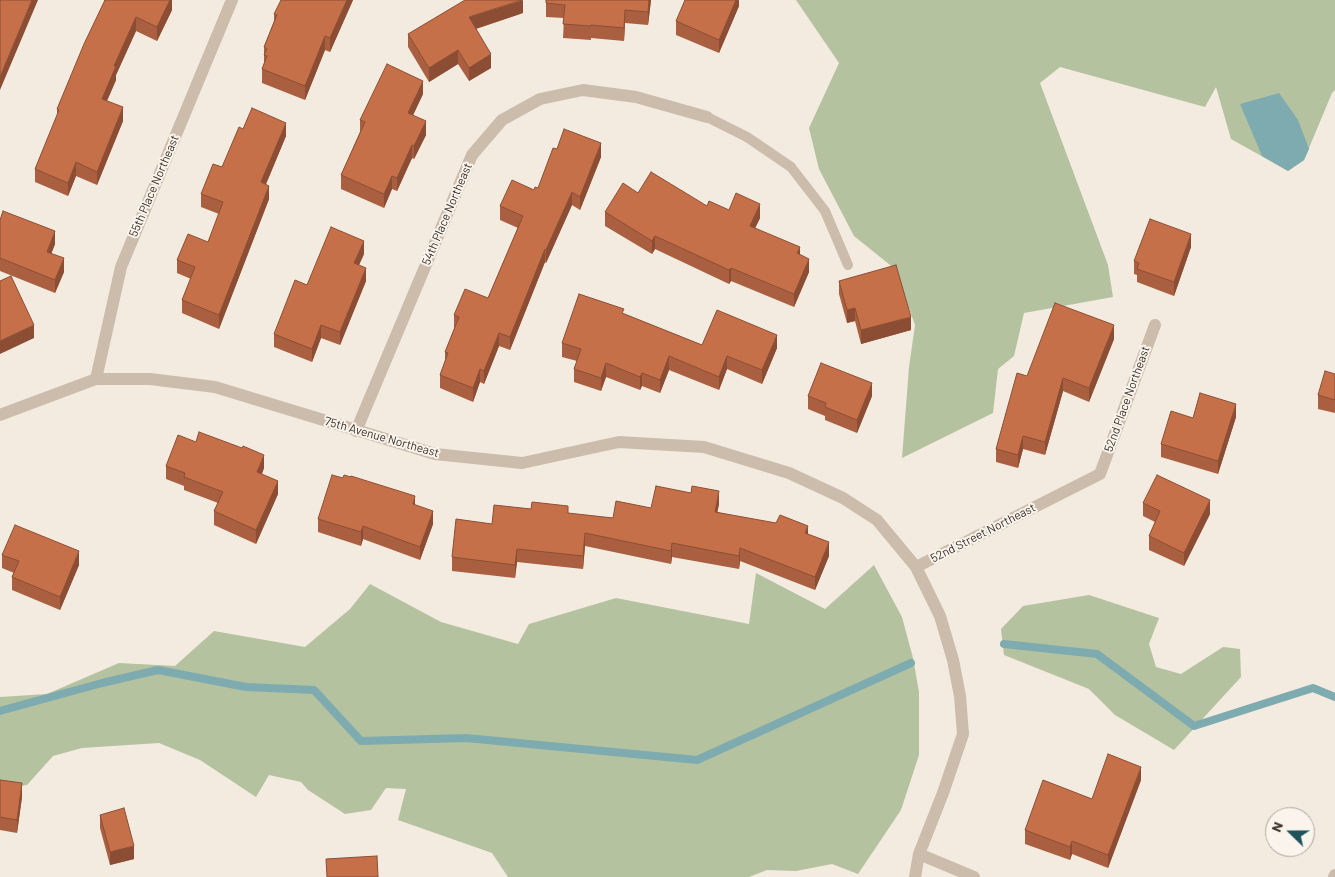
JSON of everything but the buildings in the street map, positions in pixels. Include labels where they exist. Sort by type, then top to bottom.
[{"type":"street","name":"55th Place Northeast","points":[[96,379],[120,267],[232,0]]},
{"type":"street","name":"54th Place Northeast","points":[[356,431],[472,155],[502,120],[540,99],[583,90],[636,97],[706,117]]},
{"type":"street","name":"52nd Place Northeast","points":[[1100,474],[1155,325]]},
{"type":"street","name":"75th Avenue Northeast","points":[[0,415],[96,379],[150,379],[214,387],[435,454],[522,463],[619,442],[704,447],[789,472],[843,498],[877,520],[916,567]]},
{"type":"street","name":"52nd Street Northeast","points":[[915,877],[918,854],[943,793],[963,734],[960,696],[953,660],[940,616],[916,567],[1100,474]]},
{"type":"street","points":[[918,854],[974,877]]},
{"type":"lane","points":[[706,117],[747,137],[791,167],[825,212],[848,265]]},
{"type":"green space","points":[[796,0],[1335,0],[1335,90],[1332,93],[1304,160],[1288,171],[1231,139],[1216,87],[1205,107],[1060,67],[1040,83],[1108,265],[1113,297],[1024,313],[1014,356],[998,369],[993,413],[902,458],[909,367],[915,325],[895,269],[854,236],[819,169],[809,128],[839,63]]},
{"type":"green space","points":[[874,565],[902,617],[913,658],[919,692],[919,755],[901,810],[858,874],[832,864],[796,871],[767,870],[749,877],[508,877],[492,853],[398,820],[406,789],[386,788],[371,810],[345,814],[308,790],[301,782],[269,775],[256,797],[200,760],[159,743],[82,748],[53,756],[27,785],[0,789],[0,697],[47,694],[119,663],[175,666],[214,631],[305,647],[350,609],[370,584],[441,622],[518,644],[529,624],[616,598],[749,624],[756,573],[825,609]]},
{"type":"green space","points":[[1089,595],[1159,618],[1149,644],[1156,667],[1181,674],[1223,647],[1240,649],[1241,677],[1174,750],[1115,715],[1089,689],[1004,655],[1001,629],[1023,606]]},
{"type":"water","points":[[1279,93],[1298,120],[1309,149],[1304,160],[1288,171],[1262,156],[1240,104]]},
{"type":"waterway","points":[[1004,644],[1097,654],[1194,726],[1313,688],[1335,697]]},
{"type":"waterway","points":[[0,711],[158,670],[246,687],[314,690],[361,741],[466,738],[697,760],[911,663]]}]
